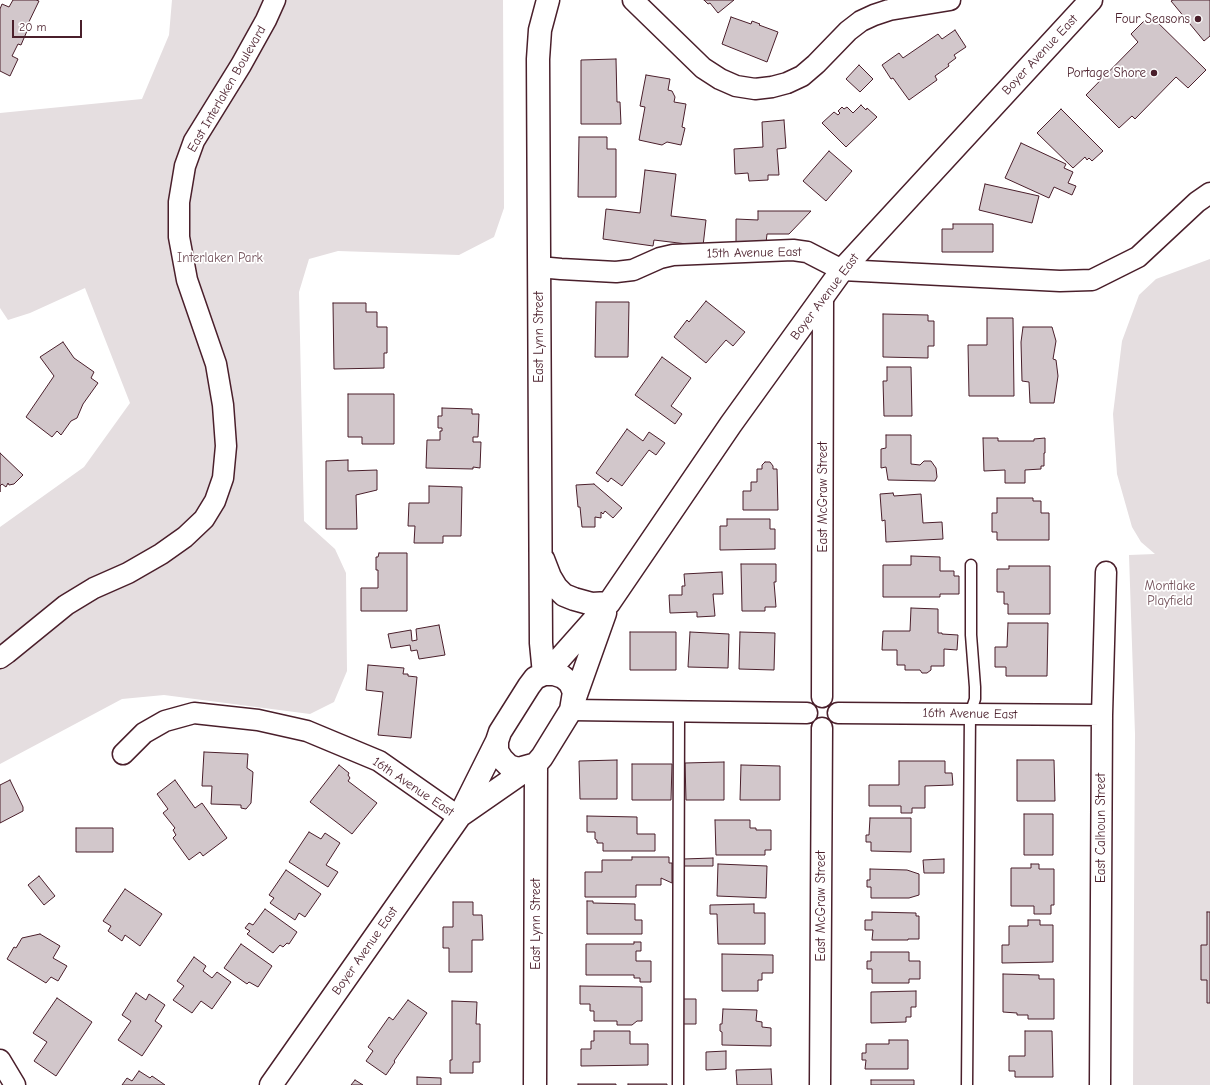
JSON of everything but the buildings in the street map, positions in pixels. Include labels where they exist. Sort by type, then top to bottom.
[{"type":"street","name":"East Interlaken Boulevard","points":[[0,658],[66,605],[94,588],[162,554],[185,537],[204,519],[215,501],[223,478],[226,446],[223,405],[216,364],[187,280],[179,237],[179,202],[185,166],[194,141],[241,65],[266,20],[275,0]]},
{"type":"street","name":"East Lynn Street","points":[[545,674],[541,642],[538,45],[548,0]]},
{"type":"street","points":[[633,0],[703,68],[720,79],[736,86],[755,88],[772,87],[787,83],[802,76],[816,64],[848,31],[861,21],[874,15],[889,10],[950,0]]},
{"type":"street","name":"Boyer Avenue East","points":[[271,1085],[459,817],[497,741],[500,732],[529,686],[535,678],[545,674],[609,603],[731,424],[842,270],[1091,0]]},
{"type":"street","name":"15th Avenue East","points":[[539,267],[616,272],[633,270],[660,258],[673,255],[793,250],[807,252],[842,270],[1060,281],[1092,280],[1138,257],[1197,202],[1210,193]]},
{"type":"street","name":"East McGraw Street","points":[[822,697],[823,297]]},
{"type":"street","points":[[540,550],[550,578],[556,588],[564,595],[592,604],[609,603]]},
{"type":"street","name":"East Calhoun Street","points":[[1100,1085],[1102,715],[1106,572]]},
{"type":"street","name":"Boyer Avenue East","points":[[459,817],[542,757],[572,708],[609,603]]},
{"type":"street","points":[[545,674],[554,674],[563,677],[570,683],[574,692],[572,708],[679,712],[807,713]]},
{"type":"street","points":[[822,697],[830,699],[834,702],[837,706],[838,713],[836,721],[833,724],[829,727],[822,728],[811,723],[807,713],[810,703],[815,699],[822,697]]},
{"type":"street","name":"16th Avenue East","points":[[123,754],[144,733],[165,721],[194,713],[258,720],[307,731],[379,761],[459,817]]},
{"type":"street","name":"16th Avenue East","points":[[838,713],[1102,715]]},
{"type":"street","name":"East McGraw Street","points":[[820,1085],[822,728]]},
{"type":"street","points":[[497,741],[497,750],[502,759],[509,766],[518,769],[534,764]]},
{"type":"street","name":"East Lynn Street","points":[[534,764],[535,1085]]},
{"type":"street","points":[[0,1060],[15,1085]]},
{"type":"lane","points":[[967,1085],[970,714],[975,699],[971,635],[971,565]]},
{"type":"lane","points":[[678,1085],[679,712]]},
{"type":"green space","name":"Interlaken Park","points":[[172,0],[503,0],[504,208],[494,237],[459,255],[338,251],[309,259],[299,292],[304,521],[335,549],[346,573],[347,671],[334,702],[310,714],[164,695],[122,699],[0,764],[0,527],[84,467],[130,403],[85,288],[30,313],[8,320],[0,308],[0,113],[142,99],[169,35]]},
{"type":"green space","name":"Montlake Playfield","points":[[1210,259],[1210,1085],[1133,1085],[1135,734],[1129,555],[1155,554],[1141,542],[1132,527],[1117,474],[1113,414],[1122,341],[1139,295],[1156,279]]},
{"type":"place","name":"Four Seasons","points":[[1198,19]]},
{"type":"place","name":"Portage Shore","points":[[1154,73]]}]
